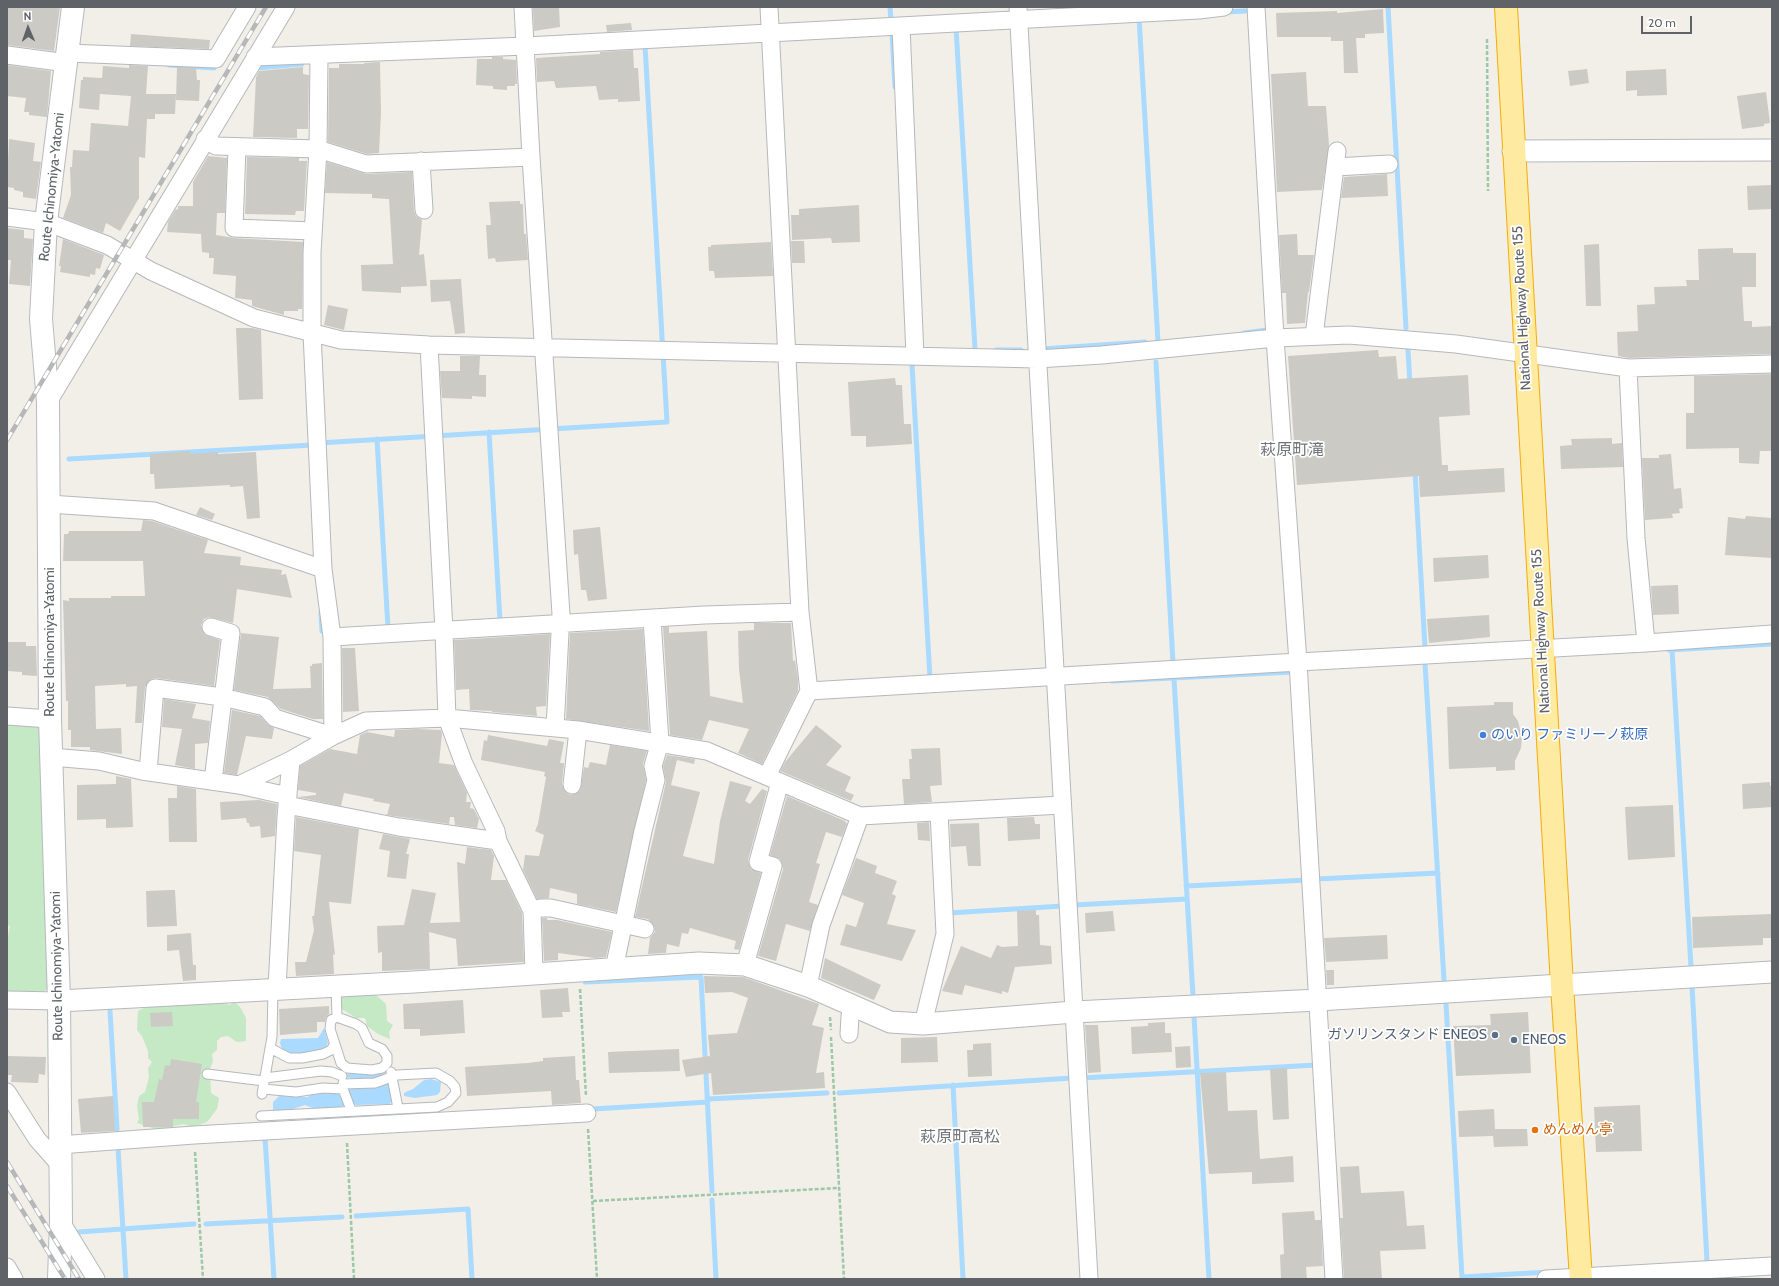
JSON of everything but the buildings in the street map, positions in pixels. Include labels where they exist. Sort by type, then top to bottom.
[{"type":"highway","name":"National Highway Route 155","points":[[1506,7],[1542,649],[1581,1278]]},
{"type":"main road","name":"Route Ichinomiya-Yatomi","points":[[59,1279],[61,1222],[58,1001],[50,720],[48,402],[41,319],[46,222],[68,58],[73,7]]},
{"type":"street","points":[[7,55],[68,58],[216,59],[247,7]]},
{"type":"street","points":[[48,402],[132,260],[286,7]]},
{"type":"street","points":[[523,7],[530,157],[562,614],[560,624],[555,728]]},
{"type":"street","points":[[744,965],[773,866],[758,862],[774,779],[809,691],[800,612],[769,7]]},
{"type":"street","points":[[255,57],[526,46],[901,26],[1018,13],[1199,10],[1224,7]]},
{"type":"street","points":[[1256,7],[1275,338],[1298,662],[1334,1279]]},
{"type":"street","points":[[1018,13],[1089,1279]]},
{"type":"street","points":[[901,26],[915,356]]},
{"type":"street","points":[[319,55],[318,149],[313,231],[312,334],[323,568],[332,637],[333,736]]},
{"type":"street","points":[[205,139],[216,146],[237,148],[318,149],[366,164],[530,157]]},
{"type":"street","points":[[237,148],[234,228],[313,231]]},
{"type":"street","points":[[1513,151],[1772,150]]},
{"type":"street","points":[[1314,336],[1336,159],[1389,164]]},
{"type":"street","points":[[421,161],[424,210]]},
{"type":"street","points":[[7,217],[46,222],[107,245],[151,270],[254,318],[312,334],[341,340],[429,345],[1037,359],[1102,355],[1275,338],[1349,335],[1456,344],[1628,368],[1772,364]]},
{"type":"street","points":[[429,345],[444,631],[446,718],[464,764],[496,831],[498,841],[532,911],[534,973]]},
{"type":"street","points":[[1628,368],[1636,538],[1646,644]]},
{"type":"street","points":[[49,504],[154,511],[323,568]]},
{"type":"street","points":[[332,637],[800,612]]},
{"type":"street","points":[[614,969],[643,831],[656,780],[654,766],[660,742],[652,619]]},
{"type":"street","points":[[211,627],[231,633],[213,781]]},
{"type":"street","points":[[809,691],[1298,662],[1646,644],[1772,634]]},
{"type":"street","points":[[148,772],[155,688],[222,698],[265,707],[275,718],[333,736]]},
{"type":"street","points":[[7,716],[50,720]]},
{"type":"street","points":[[239,785],[292,760],[333,736],[366,721],[446,718],[578,730],[660,742],[707,751],[860,816],[1062,805]]},
{"type":"street","points":[[572,785],[578,730]]},
{"type":"street","points":[[51,757],[99,761],[148,772],[239,785],[287,800],[399,827],[498,841]]},
{"type":"street","points":[[275,988],[287,800],[292,760]]},
{"type":"street","points":[[923,1024],[945,934],[939,812]]},
{"type":"street","points":[[808,986],[821,925],[860,816]]},
{"type":"street","points":[[532,911],[540,908],[551,908],[645,929]]},
{"type":"street","points":[[7,1000],[58,1001],[275,988],[336,986],[699,963],[744,965],[808,986],[890,1022],[923,1024],[1074,1012],[1318,1000],[1772,972]]},
{"type":"street","points":[[849,1034],[850,1016],[853,1007]]},
{"type":"street","points":[[7,1092],[37,1139],[59,1155],[194,1135],[348,1116],[587,1113]]},
{"type":"street","points":[[61,1222],[96,1279]]},
{"type":"street","points":[[1546,1279],[1772,1266]]},
{"type":"street","points":[[7,1268],[14,1279]]},
{"type":"lane","points":[[336,986],[336,1017]]},
{"type":"lane","points":[[264,1086],[270,1048],[275,988]]},
{"type":"lane","points":[[336,1017],[356,1024],[362,1028],[369,1043],[382,1049],[387,1056],[387,1063],[385,1066],[372,1070],[348,1068],[341,1063],[330,1029],[331,1020],[336,1017]]},
{"type":"lane","points":[[270,1048],[289,1058],[302,1058],[323,1054],[331,1050],[334,1045]]},
{"type":"lane","points":[[344,1065],[343,1083],[348,1116]]},
{"type":"lane","points":[[385,1066],[393,1077],[398,1108]]},
{"type":"lane","points":[[264,1086],[321,1071],[332,1072],[343,1083]]},
{"type":"lane","points":[[207,1074],[296,1092],[343,1083],[375,1083],[409,1073],[436,1073],[443,1076],[455,1087],[456,1093],[453,1098],[443,1105],[398,1108],[348,1116],[261,1116]]},
{"type":"path","points":[[1487,38],[1488,191]]},
{"type":"path","points":[[833,998],[830,1018],[844,1279]]},
{"type":"path","points":[[348,1116],[354,1279]]},
{"type":"path","points":[[194,1135],[203,1279]]},
{"type":"path","points":[[593,1200],[838,1188]]},
{"type":"green space","points":[[7,723],[40,726],[49,988],[45,991],[7,991],[7,942],[10,926],[7,925]]},
{"type":"green space","points":[[343,992],[374,993],[386,1004],[387,1021],[393,1025],[389,1032],[390,1039],[378,1034],[367,1026],[365,1018],[356,1018],[340,1008],[339,1001]]},
{"type":"green space","points":[[198,1001],[206,1005],[220,1001],[229,1005],[235,1002],[240,1007],[246,1018],[246,1041],[237,1042],[228,1036],[221,1037],[217,1041],[217,1050],[212,1054],[213,1062],[210,1068],[211,1093],[219,1098],[217,1109],[207,1122],[194,1127],[183,1124],[158,1130],[137,1123],[139,1119],[137,1106],[139,1096],[145,1092],[149,1077],[148,1068],[152,1062],[148,1058],[148,1051],[142,1036],[137,1030],[138,1011],[146,1007]]},
{"type":"water","points":[[324,1028],[328,1042],[325,1050],[310,1054],[290,1054],[282,1049],[280,1043],[281,1039],[318,1038]]},
{"type":"water","points":[[351,1072],[370,1074],[381,1072],[384,1074],[376,1079],[357,1079],[345,1077]]},
{"type":"water","points":[[431,1079],[441,1082],[440,1092],[437,1095],[415,1098],[404,1096],[404,1093],[413,1089],[424,1080]]},
{"type":"water","points":[[386,1083],[391,1085],[393,1101],[389,1104],[356,1105],[352,1102],[347,1087]]},
{"type":"water","points":[[314,1091],[338,1092],[344,1104],[342,1107],[335,1108],[315,1109],[305,1105],[293,1109],[274,1112],[273,1110],[273,1102],[280,1095],[308,1097]]},
{"type":"waterway","points":[[890,7],[891,21]]},
{"type":"waterway","points":[[1388,7],[1406,328]]},
{"type":"waterway","points":[[1226,12],[1245,11]]},
{"type":"waterway","points":[[1139,17],[1158,342]]},
{"type":"waterway","points":[[956,28],[975,349]]},
{"type":"waterway","points":[[888,33],[892,33],[895,87]]},
{"type":"waterway","points":[[319,443],[667,422],[645,46]]},
{"type":"waterway","points":[[257,68],[302,64]]},
{"type":"waterway","points":[[169,65],[214,68]]},
{"type":"waterway","points":[[1244,333],[1267,330]]},
{"type":"waterway","points":[[1042,349],[1145,342]]},
{"type":"waterway","points":[[996,350],[1021,350]]},
{"type":"waterway","points":[[1408,350],[1410,385]]},
{"type":"waterway","points":[[1156,362],[1173,663]]},
{"type":"waterway","points":[[912,365],[930,678]]},
{"type":"waterway","points":[[489,432],[500,621]]},
{"type":"waterway","points":[[377,439],[388,628]]},
{"type":"waterway","points":[[69,459],[312,445]]},
{"type":"waterway","points":[[1415,471],[1425,648]]},
{"type":"waterway","points":[[321,613],[322,631],[328,631]]},
{"type":"waterway","points":[[1669,650],[1772,644]]},
{"type":"waterway","points":[[1672,650],[1691,967]]},
{"type":"waterway","points":[[1425,663],[1444,980]]},
{"type":"waterway","points":[[1112,681],[1292,672]]},
{"type":"waterway","points":[[1174,679],[1193,996]]},
{"type":"waterway","points":[[1317,879],[1438,873]]},
{"type":"waterway","points":[[1186,886],[1307,880]]},
{"type":"waterway","points":[[1074,905],[1187,899]]},
{"type":"waterway","points":[[949,913],[1063,906]]},
{"type":"waterway","points":[[585,982],[701,977],[712,1191]]},
{"type":"waterway","points":[[1692,986],[1707,1261]]},
{"type":"waterway","points":[[1446,1004],[1462,1277],[1548,1272]]},
{"type":"waterway","points":[[110,1011],[117,1129]]},
{"type":"waterway","points":[[1194,1016],[1209,1279]]},
{"type":"waterway","points":[[1082,1078],[1316,1065]]},
{"type":"waterway","points":[[839,1093],[1072,1078]]},
{"type":"waterway","points":[[953,1085],[963,1279]]},
{"type":"waterway","points":[[708,1099],[827,1093]]},
{"type":"waterway","points":[[593,1109],[708,1102]]},
{"type":"waterway","points":[[265,1138],[274,1279]]},
{"type":"waterway","points":[[118,1148],[126,1279]]},
{"type":"waterway","points":[[712,1200],[716,1279]]},
{"type":"waterway","points":[[356,1216],[468,1209],[472,1279]]},
{"type":"waterway","points":[[206,1224],[342,1217]]},
{"type":"waterway","points":[[79,1232],[194,1224]]},
{"type":"railway","points":[[7,440],[266,7]]},
{"type":"railway","points":[[7,1162],[79,1279]]},
{"type":"railway","points":[[7,1186],[65,1279]]},
{"type":"place","name":"のいり ファミリーノ萩原","points":[[1483,735]]},
{"type":"place","name":"ガソリンスタンド ENEOS","points":[[1495,1035]]},
{"type":"place","name":"ENEOS","points":[[1514,1040]]},
{"type":"place","name":"めんめん亭","points":[[1535,1130]]},
{"type":"district","name":"萩原町滝","points":[[1292,450]]},
{"type":"district","name":"萩原町高松","points":[[960,1137]]}]
